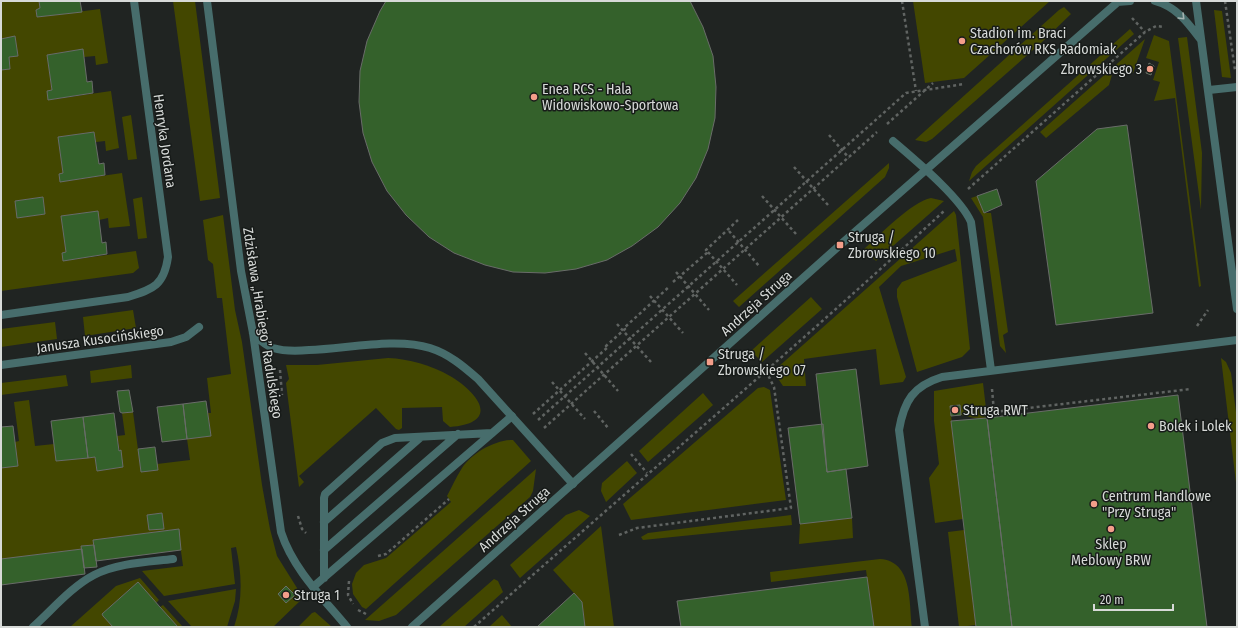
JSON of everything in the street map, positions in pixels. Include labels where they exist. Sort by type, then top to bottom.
[{"type":"street","name":"Henryka Jordana","points":[[1,315],[128,297],[144,292],[158,283],[166,273],[168,257],[134,1]]},
{"type":"street","name":"Zdzisława „Hrabiego” Radulskiego","points":[[207,1],[241,272],[254,333],[281,532],[284,543],[298,568],[347,627]]},
{"type":"street","points":[[1118,2],[1130,1]]},
{"type":"street","points":[[1155,1],[1171,7],[1178,12],[1185,19],[1202,43]]},
{"type":"street","points":[[1196,1],[1237,309]]},
{"type":"street","name":"Andrzeja Struga","points":[[412,627],[840,245],[1118,2]]},
{"type":"street","points":[[1209,90],[1237,87]]},
{"type":"street","points":[[893,140],[956,200],[966,212],[974,237],[991,370]]},
{"type":"street","name":"Janusza Kusocińskiego","points":[[1,366],[171,342],[186,337],[199,326]]},
{"type":"street","points":[[254,333],[263,343],[274,348],[286,350],[318,350],[399,343],[430,348],[447,355],[461,364],[512,416],[573,484]]},
{"type":"street","points":[[925,627],[899,430],[906,402],[922,385],[942,377],[991,370],[1237,340]]},
{"type":"street","points":[[313,587],[512,416]]},
{"type":"street","points":[[324,578],[325,494],[382,443],[395,438],[492,433]]},
{"type":"street","points":[[324,550],[458,434]]},
{"type":"street","points":[[324,522],[421,437]]},
{"type":"street","points":[[33,627],[95,574],[131,564],[173,559]]},
{"type":"path","points":[[902,1],[916,91]]},
{"type":"path","points":[[1224,1],[1235,74]]},
{"type":"path","points":[[474,627],[840,307],[956,200],[1145,32],[1156,26],[1168,28]]},
{"type":"path","points":[[884,126],[933,83]]},
{"type":"path","points":[[525,431],[906,93],[964,84]]},
{"type":"path","points":[[532,439],[878,132]]},
{"type":"path","points":[[829,136],[848,158]]},
{"type":"path","points":[[794,167],[828,205]]},
{"type":"path","points":[[762,196],[796,234]]},
{"type":"path","points":[[673,282],[738,220]]},
{"type":"path","points":[[728,229],[759,266]]},
{"type":"path","points":[[706,250],[737,285]]},
{"type":"path","points":[[676,272],[709,310]]},
{"type":"path","points":[[533,414],[592,361],[624,328],[670,286]]},
{"type":"path","points":[[650,296],[683,333]]},
{"type":"path","points":[[1191,329],[1198,326],[1208,310]]},
{"type":"path","points":[[618,324],[651,362]]},
{"type":"path","points":[[585,353],[618,391]]},
{"type":"path","points":[[280,370],[282,403]]},
{"type":"path","points":[[991,370],[994,412],[1191,389]]},
{"type":"path","points":[[619,535],[637,528],[791,508],[774,387],[766,371]]},
{"type":"path","points":[[552,382],[586,419]]},
{"type":"path","points":[[376,557],[386,554],[449,499]]},
{"type":"path","points":[[298,514],[302,529],[324,550]]},
{"type":"path","points":[[339,565],[352,571],[348,585],[348,595],[358,610],[366,614]]},
{"type":"shaded area","points":[[1,1],[39,1],[40,8],[36,10],[37,17],[100,9],[108,63],[96,65],[95,56],[84,57],[82,49],[47,55],[52,90],[47,92],[49,100],[111,91],[119,148],[106,151],[105,141],[96,142],[94,132],[58,137],[63,173],[59,175],[60,182],[122,173],[130,226],[109,228],[108,218],[99,220],[98,211],[61,216],[66,252],[62,253],[63,261],[136,251],[139,268],[133,273],[1,291],[1,70],[10,69],[9,57],[18,56],[15,37],[1,39]],"holes":[[[42,197],[45,214],[18,218],[15,201]]]},
{"type":"shaded area","points":[[173,1],[195,1],[220,198],[200,201]]},
{"type":"shaded area","name":"Stadion im. Braci Czachorów RKS Radomiak","points":[[913,1],[1050,1],[964,78],[925,83]]},
{"type":"shaded area","points":[[1064,7],[1071,14],[1042,42],[932,139],[926,142],[915,140],[1059,10]]},
{"type":"shaded area","points":[[1214,10],[1222,11],[1231,78],[1222,77]]},
{"type":"shaded area","points":[[1130,29],[1134,34],[969,181],[976,166]]},
{"type":"shaded area","points":[[1154,35],[1169,41],[1201,286],[1199,287],[1175,98],[1154,101],[1160,82],[1153,80],[1159,62],[1146,58]]},
{"type":"shaded area","points":[[1187,37],[1202,153],[1201,210],[1178,38]]},
{"type":"shaded area","points":[[1145,39],[1133,73],[1114,68],[1109,85],[1046,138],[1040,132]]},
{"type":"shaded area","points":[[131,115],[137,159],[128,160],[122,117]]},
{"type":"shaded area","points":[[889,163],[889,168],[885,177],[739,307],[733,301]]},
{"type":"shaded area","points":[[977,196],[984,213],[991,213],[1008,332],[1003,335],[1006,353],[1000,346],[983,217],[971,198]]},
{"type":"shaded area","points":[[142,197],[147,238],[138,239],[133,199]]},
{"type":"shaded area","points":[[931,198],[944,201],[876,261],[864,249],[905,212]]},
{"type":"shaded area","points":[[954,211],[956,215],[970,349],[962,357],[917,372],[897,297],[897,289],[902,282],[957,261],[955,249],[901,266],[879,287],[906,377],[903,382],[880,385],[876,349],[804,359],[806,386],[783,386],[777,377],[777,368]]},
{"type":"shaded area","points":[[223,215],[235,310],[242,342],[262,485],[270,529],[277,556],[302,596],[300,601],[273,627],[234,627],[239,607],[241,587],[236,547],[231,548],[235,584],[164,596],[142,571],[183,566],[178,529],[94,540],[94,545],[82,546],[82,549],[1,559],[1,468],[18,466],[15,442],[19,441],[14,402],[29,400],[35,446],[54,444],[56,461],[95,457],[97,471],[123,467],[117,436],[125,435],[122,413],[133,412],[141,472],[158,470],[157,464],[190,460],[187,439],[211,436],[208,413],[211,413],[207,378],[231,374],[222,298],[217,298],[213,264],[208,260],[203,220]],"holes":[[[162,513],[164,528],[149,530],[147,515]]]},
{"type":"shaded area","points":[[811,297],[822,309],[762,362],[751,351]]},
{"type":"shaded area","points":[[133,310],[136,328],[85,336],[83,317]]},
{"type":"shaded area","points":[[55,322],[57,339],[1,347],[1,329]]},
{"type":"shaded area","points":[[388,358],[420,363],[450,376],[460,383],[476,399],[480,406],[480,414],[476,420],[466,424],[450,427],[443,421],[442,407],[402,408],[402,428],[399,430],[396,429],[376,408],[299,476],[304,482],[299,487],[286,383],[289,379],[286,365],[317,365]]},
{"type":"shaded area","points":[[1221,358],[1226,362],[1231,373],[1237,420],[1237,491]]},
{"type":"shaded area","points":[[131,365],[132,378],[91,383],[90,371]]},
{"type":"shaded area","points":[[66,375],[68,386],[1,395],[1,383]]},
{"type":"shaded area","points":[[983,383],[987,417],[979,419],[961,415],[960,405],[950,406],[963,519],[935,523],[929,478],[939,464],[934,421],[934,391]]},
{"type":"shaded area","points":[[764,387],[770,390],[786,500],[631,520],[623,504],[758,388]]},
{"type":"shaded area","points":[[703,393],[713,405],[648,462],[639,451]]},
{"type":"shaded area","points":[[513,440],[531,461],[366,609],[362,607],[353,594],[352,584],[356,573],[364,565],[386,558],[451,502],[447,496],[466,462],[484,448],[499,442]]},
{"type":"shaded area","points":[[627,461],[637,473],[606,502],[601,491],[602,483]]},
{"type":"shaded area","points":[[536,469],[533,491],[530,497],[396,615],[379,621],[365,620]]},
{"type":"shaded area","points":[[579,510],[590,516],[520,578],[510,565],[566,515]]},
{"type":"shaded area","points":[[791,515],[792,525],[643,540],[641,537],[648,533]]},
{"type":"shaded area","points":[[852,518],[853,538],[799,544],[800,524]]},
{"type":"shaded area","points":[[601,526],[614,627],[585,627],[582,602],[553,570]]},
{"type":"shaded area","points":[[964,530],[976,625],[959,627],[948,532]]},
{"type":"shaded area","points":[[880,559],[891,562],[898,567],[904,575],[909,595],[912,627],[874,627],[866,570],[771,582],[770,572]]},
{"type":"shaded area","points":[[140,578],[159,600],[156,603],[138,582],[102,614],[113,627],[70,627],[116,586]]},
{"type":"shaded area","points":[[494,579],[498,581],[503,592],[464,627],[439,627]]},
{"type":"shaded area","points":[[236,589],[235,601],[227,627],[192,627],[168,601]]},
{"type":"shaded area","points":[[163,605],[183,627],[178,627],[160,607]]},
{"type":"shaded area","points":[[315,612],[332,627],[298,627],[312,613]]},
{"type":"shaded area","points":[[502,615],[512,627],[489,627]]},
{"type":"building","points":[[39,1],[80,1],[82,12],[37,17],[36,10],[40,8]]},
{"type":"building","points":[[386,1],[690,1],[703,27],[713,56],[716,87],[715,118],[708,149],[696,178],[680,203],[658,227],[632,246],[607,260],[576,269],[545,273],[513,272],[485,265],[454,253],[429,237],[406,215],[387,191],[372,162],[363,133],[359,102],[360,71],[367,41]]},
{"type":"building","points":[[15,36],[18,56],[9,57],[10,69],[1,70],[1,39]]},
{"type":"building","points":[[83,49],[87,82],[92,81],[93,93],[48,100],[47,91],[52,90],[47,55]]},
{"type":"building","name":"Zbrowskiego 3","points":[[1149,63],[1154,66],[1151,75],[1146,73]]},
{"type":"building","points":[[1127,125],[1153,313],[1056,325],[1036,181],[1097,129]]},
{"type":"building","points":[[94,132],[99,164],[104,163],[105,175],[60,182],[59,174],[63,173],[58,137]]},
{"type":"building","points":[[997,189],[1002,205],[984,213],[977,196]]},
{"type":"building","points":[[43,197],[45,214],[17,218],[15,201]]},
{"type":"building","points":[[98,211],[102,243],[106,242],[107,254],[63,261],[62,253],[66,252],[61,216]]},
{"type":"building","points":[[856,369],[868,466],[827,472],[816,374]]},
{"type":"building","points":[[129,390],[133,412],[122,413],[120,412],[117,391]]},
{"type":"building","name":"Centrum Handlowe \"Przy Struga\"","points":[[1178,395],[1207,627],[1012,627],[987,418]]},
{"type":"building","points":[[206,401],[211,436],[187,439],[183,404]]},
{"type":"building","points":[[183,404],[187,439],[162,442],[157,407]]},
{"type":"building","name":"Struga RWT","points":[[960,405],[961,415],[951,416],[950,406]]},
{"type":"building","points":[[114,413],[119,451],[121,450],[123,467],[97,471],[95,457],[88,458],[83,417]]},
{"type":"building","points":[[83,417],[88,458],[56,461],[51,421]]},
{"type":"building","points":[[987,418],[1012,627],[976,627],[951,421]]},
{"type":"building","points":[[823,424],[827,472],[846,469],[852,518],[800,524],[788,428]]},
{"type":"building","points":[[13,426],[18,466],[1,468],[1,427]]},
{"type":"building","points":[[155,447],[158,470],[141,472],[138,449]]},
{"type":"building","points":[[162,513],[164,529],[149,530],[147,515]]},
{"type":"building","points":[[179,529],[181,550],[96,561],[93,540]]},
{"type":"building","points":[[94,545],[97,567],[84,568],[81,546]]},
{"type":"building","points":[[82,549],[85,574],[1,585],[1,559]]},
{"type":"building","points":[[867,577],[874,627],[681,627],[677,601]]},
{"type":"building","points":[[138,582],[178,627],[113,627],[103,616],[102,614]]},
{"type":"building","name":"Struga 1","points":[[286,586],[295,595],[286,603],[278,594]]},
{"type":"building","points":[[574,593],[582,602],[585,627],[537,627]]},
{"type":"place","name":"Stadion im. Braci Czachorów RKS Radomiak","points":[[962,41]]},
{"type":"place","name":"Zbrowskiego 3","points":[[1150,69]]},
{"type":"place","name":"Enea RCS - Hala Widowiskowo-Sportowa","points":[[534,97]]},
{"type":"place","name":"Struga / Zbrowskiego 10","points":[[840,245]]},
{"type":"place","name":"Struga / Zbrowskiego 07","points":[[710,362]]},
{"type":"place","name":"Struga RWT","points":[[955,410]]},
{"type":"place","name":"Bolek i Lolek","points":[[1151,426]]},
{"type":"place","name":"Centrum Handlowe \"Przy Struga\"","points":[[1094,504]]},
{"type":"place","name":"Sklep Meblowy BRW","points":[[1111,529]]},
{"type":"place","name":"Struga 1","points":[[286,595]]}]
